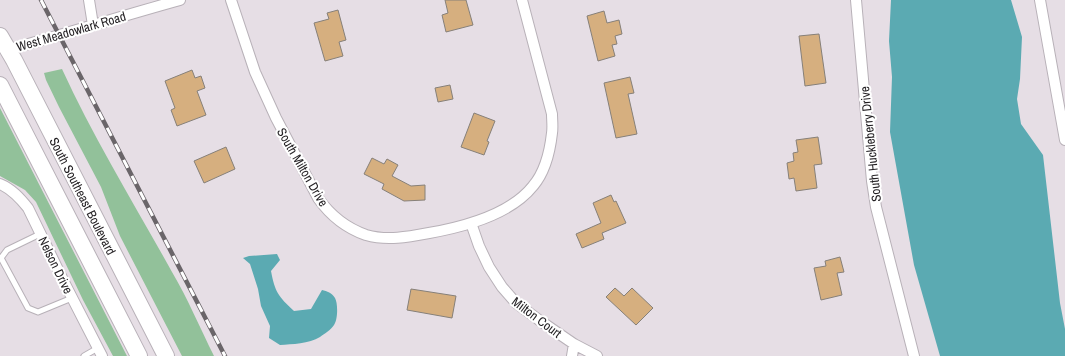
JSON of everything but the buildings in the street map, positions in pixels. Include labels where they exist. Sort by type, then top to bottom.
[{"type":"main road","name":"South Southeast Boulevard","points":[[4,43],[166,356]]},
{"type":"main road","name":"South Southeast Boulevard","points":[[0,85],[139,356]]},
{"type":"street","points":[[89,0],[93,25]]},
{"type":"street","name":"West Meadowlark Road","points":[[4,43],[59,36],[180,0]]},
{"type":"street","name":"South Milton Drive","points":[[231,0],[256,72],[276,118],[318,198],[326,209],[336,218],[353,229],[365,235],[394,239],[444,230],[489,217],[509,206],[527,193],[543,170],[549,152],[552,132],[552,114],[522,0]]},
{"type":"street","name":"South Huckleberry Drive","points":[[856,0],[872,181],[876,207],[914,356]]},
{"type":"street","points":[[1040,0],[1065,140]]},
{"type":"street","name":"Nelson Drive","points":[[0,184],[8,188],[20,198],[28,208],[100,352]]},
{"type":"street","name":"Milton Court","points":[[471,223],[479,246],[489,267],[502,287],[516,303],[574,344],[597,356]]},
{"type":"street","name":"Milton Court","points":[[572,356],[574,344]]},
{"type":"lane","points":[[40,234],[7,250],[2,258],[28,308],[38,312],[72,298]]},
{"type":"lane","points":[[84,356],[100,352]]},
{"type":"green space","points":[[62,69],[101,146],[183,293],[214,356],[182,356],[120,236],[101,187],[46,80],[44,73]]},
{"type":"green space","points":[[0,108],[127,356],[113,356],[83,300],[36,202],[25,190],[0,176]]},
{"type":"water","points":[[891,0],[1011,0],[1022,37],[1020,79],[1017,99],[1021,124],[1043,155],[1060,303],[1065,329],[1065,356],[940,356],[914,265],[890,132],[892,77],[889,41]]},
{"type":"water","points":[[277,254],[280,260],[271,271],[274,284],[278,293],[294,311],[311,309],[322,290],[329,292],[335,298],[337,312],[335,323],[333,327],[316,339],[300,343],[280,345],[269,338],[270,326],[261,306],[258,289],[250,264],[243,258],[249,256]]},
{"type":"railway","points":[[41,0],[225,356]]}]
